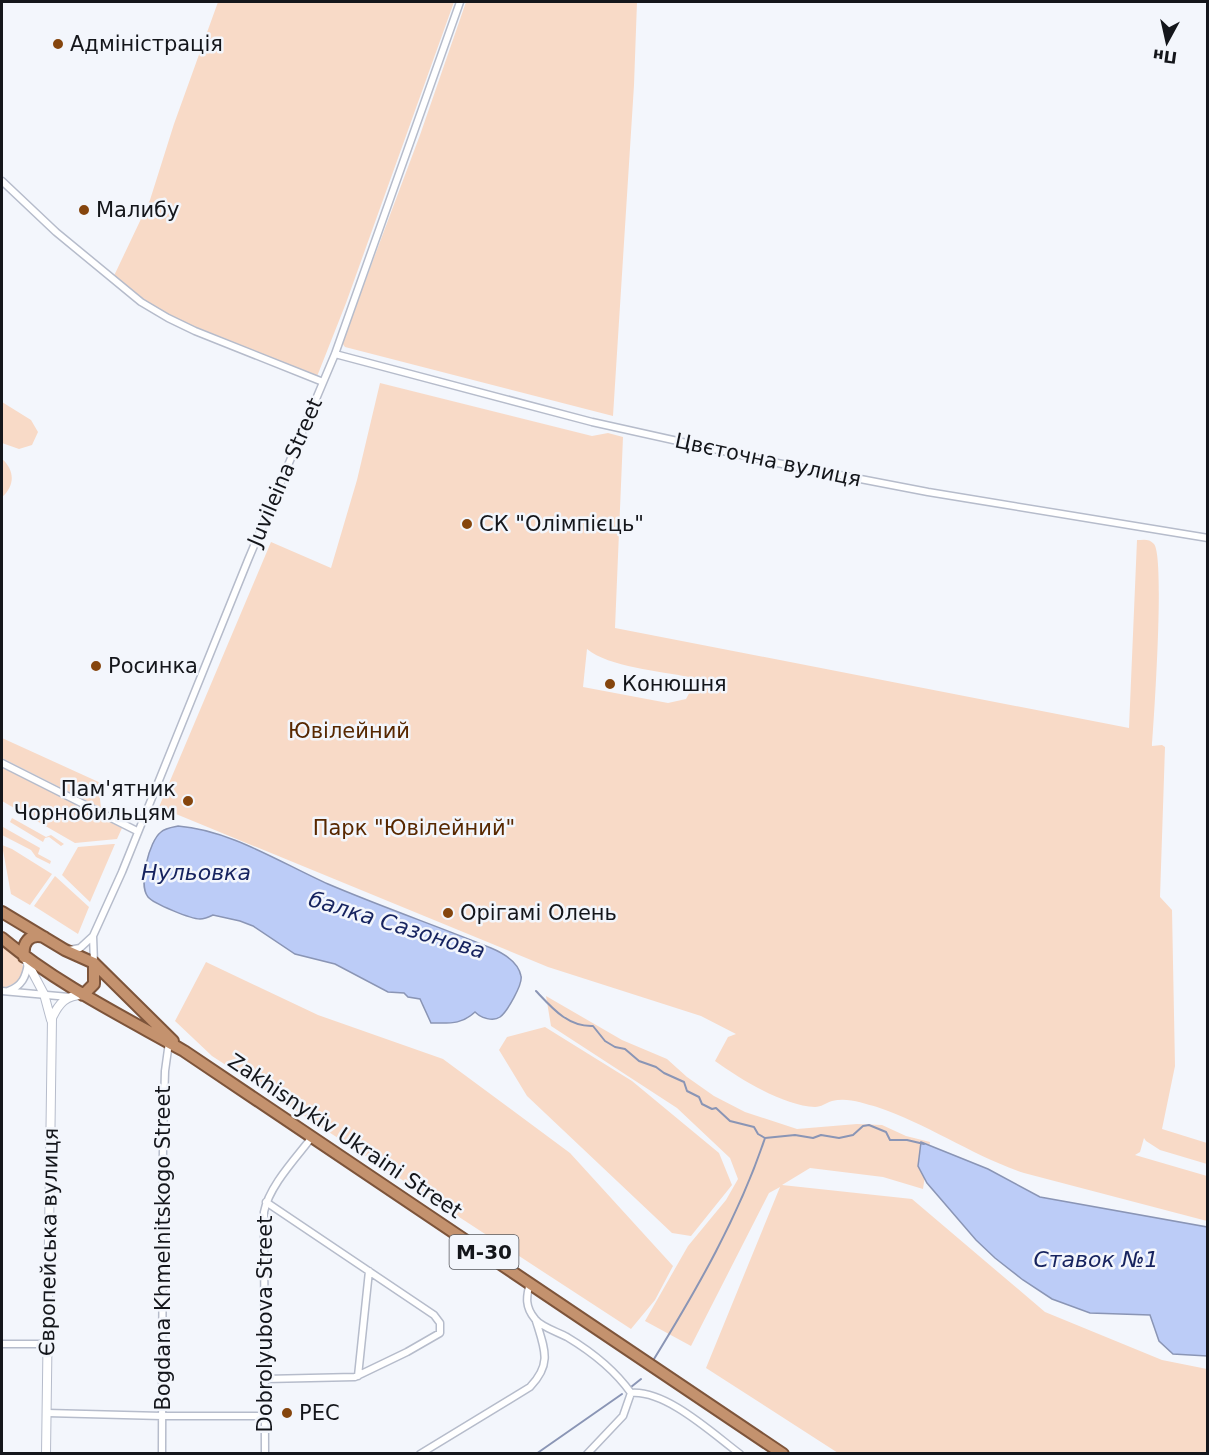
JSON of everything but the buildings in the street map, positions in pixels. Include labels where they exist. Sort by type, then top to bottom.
[{"type":"highway","name":"М-30","points":[[2,912],[65,950],[94,963]]},
{"type":"highway","points":[[26,959],[23,949],[25,942],[37,935],[44,937]]},
{"type":"highway","name":"М-30","points":[[2,938],[26,959],[83,995]]},
{"type":"highway","points":[[83,995],[94,984],[94,963]]},
{"type":"highway","name":"Zakhisnykiv Ukraini Street","points":[[94,963],[184,1051]]},
{"type":"highway","name":"Zakhisnykiv Ukraini Street","points":[[83,995],[184,1051],[783,1454]]},
{"type":"street","name":"Juvileina Street","points":[[94,963],[93,936],[335,354],[459,2]]},
{"type":"street","points":[[2,181],[56,232],[141,302],[195,331],[323,382]]},
{"type":"street","name":"Цвєточна вулиця","points":[[335,354],[592,422],[771,462],[928,492],[1208,538]]},
{"type":"street","points":[[2,763],[137,831]]},
{"type":"street","points":[[65,950],[73,951],[80,948],[93,936]]},
{"type":"street","points":[[2,991],[20,984],[24,979],[26,959]]},
{"type":"street","name":"Європейська вулиця","points":[[26,959],[44,994],[53,1031]]},
{"type":"street","points":[[2,991],[69,997],[83,995]]},
{"type":"street","name":"Європейська вулиця","points":[[46,1454],[52,1018],[57,1006],[69,997]]},
{"type":"street","name":"Bogdana Khmelnitskogo Street","points":[[162,1454],[164,1126],[165,1071],[169,1042]]},
{"type":"street","name":"Dobrolyubova Street","points":[[266,1454],[264,1212],[266,1202],[312,1137]]},
{"type":"street","points":[[265,1379],[355,1377],[440,1333],[440,1323],[435,1315],[266,1202]]},
{"type":"street","points":[[358,1376],[369,1271]]},
{"type":"street","points":[[420,1454],[530,1388],[540,1376],[545,1354],[526,1298],[530,1284]]},
{"type":"street","points":[[536,1322],[589,1351],[615,1371],[631,1393]]},
{"type":"street","points":[[2,1344],[47,1344]]},
{"type":"street","points":[[631,1393],[640,1392],[664,1401],[686,1414],[740,1454]]},
{"type":"street","points":[[591,1452],[623,1416],[631,1393]]},
{"type":"street","points":[[47,1413],[265,1416]]},
{"type":"green space","points":[[218,2],[454,2],[346,303],[316,379],[168,318],[112,280],[150,200],[174,124]]},
{"type":"green space","points":[[466,2],[637,2],[634,85],[613,416],[345,347],[342,343],[420,135]]},
{"type":"green space","points":[[380,383],[592,436],[608,433],[623,437],[615,628],[1129,728],[1137,540],[1152,542],[1157,555],[1159,607],[1152,746],[1165,747],[1160,897],[1172,910],[1175,1066],[1162,1129],[1207,1143],[1207,1164],[1160,1150],[1144,1138],[1140,1152],[1135,1155],[1207,1176],[1207,1221],[1024,1173],[877,1107],[849,1100],[838,1100],[815,1107],[776,1097],[715,1061],[728,1037],[736,1034],[701,1016],[548,967],[159,807],[271,542],[331,568],[357,480]],"holes":[[[587,649],[621,664],[689,677],[692,688],[686,699],[668,703],[583,687]]]},
{"type":"green space","points":[[2,402],[31,420],[38,432],[32,445],[19,449],[2,443]]},
{"type":"green space","points":[[2,459],[9,468],[12,478],[9,488],[2,497]]},
{"type":"green space","points":[[2,738],[103,784],[99,790],[101,808],[2,758]]},
{"type":"green space","points":[[2,766],[85,809],[102,815],[122,828],[117,839],[75,843],[2,801]]},
{"type":"green space","points":[[12,818],[46,837],[51,835],[64,844],[61,846],[49,837],[43,842],[10,822]]},
{"type":"green space","points":[[3,827],[40,848],[38,854],[51,861],[50,864],[36,857],[31,850],[2,835]]},
{"type":"green space","points":[[115,844],[90,902],[62,875],[78,847]]},
{"type":"green space","points":[[2,845],[52,874],[30,905],[11,894]]},
{"type":"green space","points":[[55,876],[89,907],[78,934],[34,906]]},
{"type":"green space","points":[[2,946],[21,962],[25,970],[21,980],[2,989]]},
{"type":"green space","points":[[206,962],[318,1015],[443,1059],[570,1153],[673,1266],[655,1300],[631,1329],[212,1056],[175,1021]]},
{"type":"green space","points":[[546,996],[622,1040],[667,1059],[714,1096],[745,1112],[797,1129],[857,1124],[882,1125],[906,1136],[930,1142],[923,1189],[883,1177],[810,1168],[782,1185],[912,1199],[1045,1312],[1162,1360],[1207,1369],[1207,1453],[838,1453],[706,1368],[780,1187],[769,1193],[691,1346],[645,1321],[688,1246],[726,1200],[738,1179],[730,1158],[677,1108],[551,1026]]},
{"type":"green space","points":[[545,1027],[632,1081],[719,1153],[732,1185],[691,1236],[672,1233],[527,1096],[499,1050],[507,1037]]},
{"type":"water","name":"Нульовка","points":[[178,826],[217,834],[236,841],[328,884],[500,952],[517,966],[521,976],[514,998],[507,1010],[494,1019],[487,1019],[475,1012],[460,1021],[431,1023],[420,999],[408,997],[404,993],[388,992],[335,964],[295,954],[253,926],[240,921],[213,915],[204,919],[195,918],[157,903],[148,897],[145,891],[146,863],[152,844],[161,832]]},
{"type":"water","name":"Ставок №1","points":[[921,1142],[988,1169],[1040,1197],[1207,1227],[1207,1356],[1173,1354],[1159,1341],[1150,1315],[1090,1313],[1052,1299],[1023,1280],[976,1240],[927,1183],[918,1166]]},
{"type":"waterway","name":"балка Сазонова","points":[[536,991],[554,1010],[568,1020],[593,1026],[605,1041],[615,1047],[625,1049],[639,1061],[684,1082],[687,1091],[699,1097],[702,1104],[712,1109],[716,1108],[730,1121],[754,1127],[758,1134],[765,1138],[795,1135],[839,1138],[853,1135],[863,1126],[869,1125],[886,1132],[890,1140],[907,1140],[924,1144]]},
{"type":"waterway","points":[[654,1359],[716,1252],[743,1196],[765,1138]]},
{"type":"waterway","points":[[631,1387],[641,1379]]},
{"type":"waterway","points":[[536,1454],[622,1394]]},
{"type":"place","name":"Адміністрація","points":[[58,44]]},
{"type":"place","name":"Малибу","points":[[84,210]]},
{"type":"place","name":"СК \"Олімпієць\"","points":[[467,524]]},
{"type":"place","name":"Росинка","points":[[96,666]]},
{"type":"place","name":"Конюшня","points":[[610,684]]},
{"type":"place","name":"Пам'ятник Чорнобильцям","points":[[188,801]]},
{"type":"place","name":"Орігамі Олень","points":[[448,913]]},
{"type":"place","name":"РЕС","points":[[287,1413]]},
{"type":"park label","name":"Ювілейний","points":[[349,731]]},
{"type":"park label","name":"Парк \"Ювілейний\"","points":[[414,828]]}]
